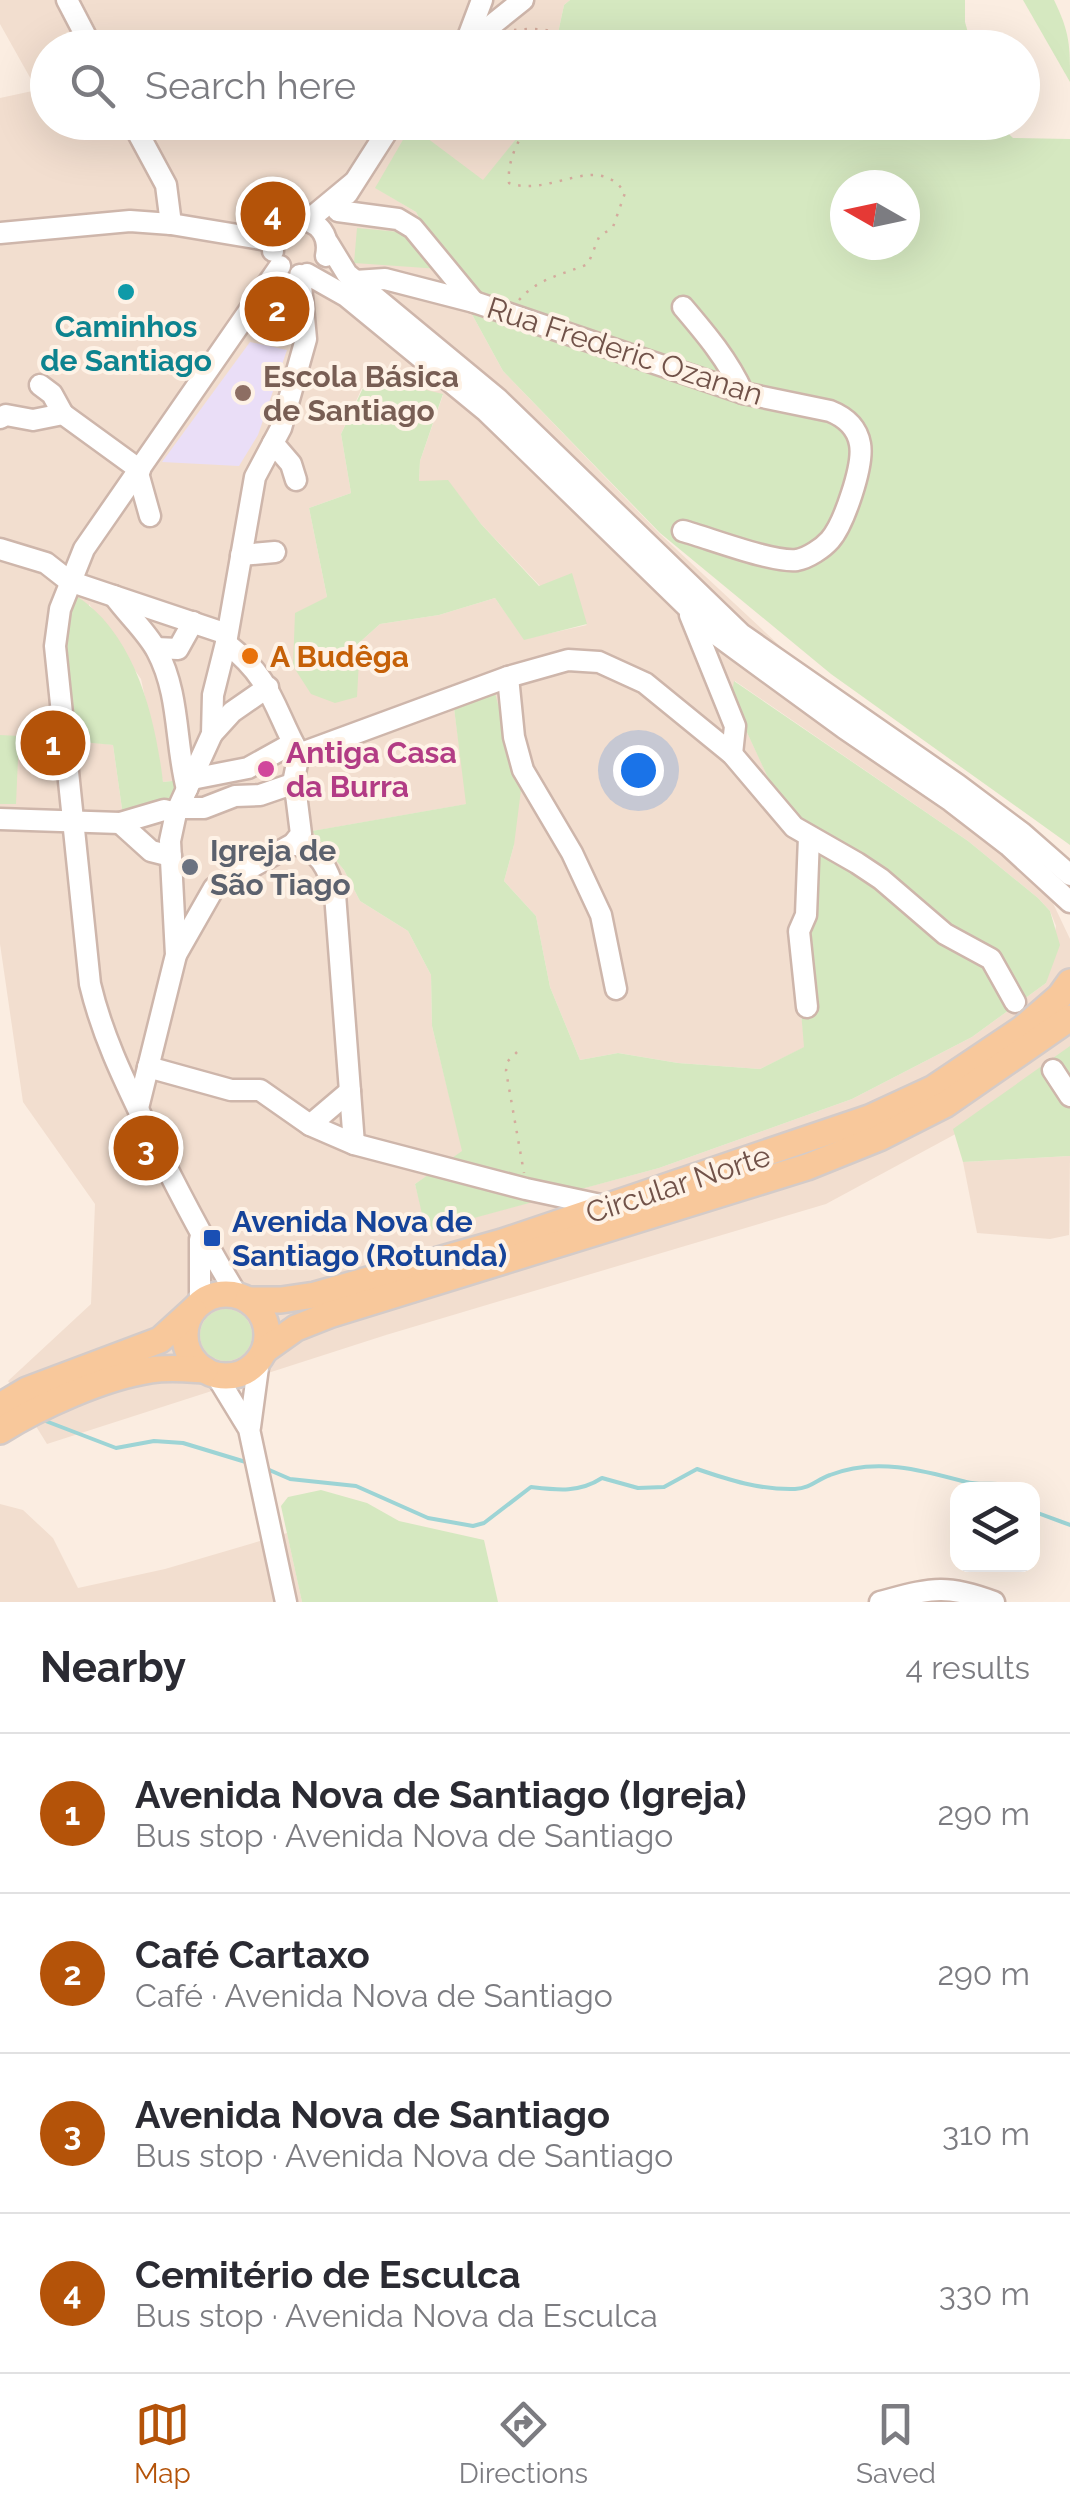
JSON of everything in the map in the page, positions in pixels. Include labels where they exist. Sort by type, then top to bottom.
[{"type":"main road","name":"Circular Norte","points":[[242,1297],[282,1300],[315,1294],[502,1242],[869,1118],[934,1088],[1022,1029],[1060,996],[1070,982]]},
{"type":"main road","name":"Circular Norte","points":[[262,1355],[296,1328],[329,1315],[807,1167],[879,1138],[946,1104],[1070,1018]]},
{"type":"main road","points":[[0,1406],[27,1390],[160,1340],[213,1296],[242,1297],[266,1322],[262,1355],[240,1374],[170,1368],[127,1376],[39,1408],[0,1430]]},
{"type":"main road","points":[[196,1307],[185,1336],[188,1349],[210,1372]]},
{"type":"street","points":[[67,0],[83,30]]},
{"type":"street","points":[[471,30],[482,0]]},
{"type":"street","points":[[486,30],[510,11]]},
{"type":"street","points":[[142,140],[166,185],[171,224]]},
{"type":"street","points":[[242,1297],[198,1232],[100,1027],[90,984],[55,646],[60,609],[84,549],[139,472],[296,272],[321,266],[338,210],[381,140]]},
{"type":"street","points":[[353,183],[322,210],[282,226],[273,240],[273,254],[296,272],[346,296],[486,411],[740,654],[951,801],[1008,845],[1070,902]]},
{"type":"street","points":[[338,210],[398,219],[413,228],[474,302]]},
{"type":"street","points":[[298,219],[314,223],[340,266],[498,399],[741,634],[958,784],[1070,875]]},
{"type":"street","points":[[0,234],[87,223],[171,224],[273,240]]},
{"type":"street","points":[[212,734],[212,696],[255,477],[273,443],[297,379],[306,340],[296,272]]},
{"type":"street","name":"Rua Frederic Ozanan","points":[[355,280],[385,279],[474,302],[742,394],[844,416],[860,444],[859,468],[832,539],[816,552],[798,560],[779,558],[683,531]]},
{"type":"street","points":[[683,307],[716,346],[742,394]]},
{"type":"street","points":[[40,385],[52,394],[63,414],[139,472],[150,516]]},
{"type":"street","points":[[0,418],[6,415],[32,420],[63,414]]},
{"type":"street","points":[[273,443],[291,464],[296,480]]},
{"type":"street","points":[[0,549],[46,563],[70,581],[194,622],[226,638],[268,687],[296,749],[295,784],[301,834],[293,844],[214,888],[176,955],[138,1108]]},
{"type":"street","points":[[241,554],[275,552]]},
{"type":"street","points":[[114,596],[156,648],[174,703],[183,797]]},
{"type":"street","points":[[686,606],[735,726],[732,754]]},
{"type":"street","points":[[156,648],[178,649],[194,622]]},
{"type":"street","points":[[718,678],[740,654]]},
{"type":"street","points":[[0,819],[120,823],[164,810],[183,797],[296,749],[508,677],[568,660],[599,662],[645,683],[732,754],[777,810],[809,837],[868,871],[945,934],[990,959],[1015,1002]]},
{"type":"street","points":[[508,677],[514,737],[523,770],[572,852],[600,916],[616,989]]},
{"type":"street","points":[[176,955],[170,840],[183,797],[212,734],[232,712],[268,687]]},
{"type":"street","points":[[183,797],[204,808],[235,796],[260,795],[295,784]]},
{"type":"street","points":[[120,823],[151,851],[171,856]]},
{"type":"street","points":[[807,1007],[799,931],[806,915],[809,837]]},
{"type":"street","points":[[293,844],[309,849],[323,862],[335,894],[354,1144]]},
{"type":"street","points":[[148,1068],[231,1090],[260,1090],[310,1124],[354,1144],[610,1207]]},
{"type":"street","points":[[1052,1070],[1070,1096]]},
{"type":"street","points":[[310,1124],[350,1090]]},
{"type":"street","points":[[196,1307],[202,1262],[198,1232]]},
{"type":"street","points":[[262,1355],[250,1429],[286,1602]]},
{"type":"street","points":[[210,1372],[250,1429]]},
{"type":"street","points":[[880,1602],[931,1588],[946,1588],[994,1602]]},
{"type":"path","points":[[510,11],[547,30]]},
{"type":"path","points":[[508,313],[535,284],[588,264],[599,237],[613,227],[625,194],[616,180],[603,174],[586,174],[555,185],[516,186],[508,176],[518,140]]},
{"type":"path","points":[[517,1052],[507,1062],[506,1071],[526,1189]]},
{"type":"shaded area","points":[[0,0],[570,0],[564,5],[559,30],[30,30],[30,78],[0,24]]},
{"type":"shaded area","points":[[30,92],[30,140],[516,140],[483,181],[376,188],[416,212],[503,371],[660,534],[1051,899],[1070,939],[1070,1060],[1022,1098],[826,1204],[386,1335],[47,1444],[8,1381],[91,1304],[95,1204],[23,1102],[0,944],[0,98]],"holes":[[[405,385],[443,395],[420,461],[419,481],[448,481],[481,524],[540,586],[587,625],[524,639],[495,598],[439,615],[380,624],[360,642],[327,597],[309,508],[351,493],[341,434],[362,388]],[[89,604],[141,679],[163,782],[180,780],[123,816],[113,745],[83,741]],[[735,681],[968,841],[1038,898],[1050,911],[1056,926],[1046,983],[972,1037],[852,1099],[659,1168],[427,1230],[415,1184],[463,1152],[432,1026],[431,975],[408,931],[360,901],[344,870],[313,831],[467,804],[454,708],[514,845],[504,881],[536,916],[550,987],[580,1060],[618,1053],[678,1063],[760,1069],[805,1047],[801,1013],[813,835],[782,807],[731,698]]]},
{"type":"shaded area","name":"Escola Básica de Santiago","points":[[250,342],[287,350],[258,435],[239,466],[162,462]]},
{"type":"shaded area","points":[[1070,1156],[1069,1235],[1050,1239],[977,1233],[963,1162]]},
{"type":"shaded area","points":[[0,1504],[23,1510],[53,1538],[78,1588],[165,1569],[287,1533],[302,1602],[0,1602]]},
{"type":"green space","points":[[570,0],[965,0],[967,30],[559,30],[564,5]]},
{"type":"green space","points":[[1023,0],[1054,0],[1068,40],[1070,82]]},
{"type":"green space","points":[[1070,139],[1070,845],[831,674],[660,533],[503,371],[416,212],[375,188],[403,140],[430,140],[483,180],[515,140]]},
{"type":"green space","points":[[357,228],[410,233],[440,269],[354,263]]},
{"type":"green space","points":[[405,385],[443,394],[420,461],[419,481],[448,480],[481,524],[539,586],[572,573],[587,624],[524,640],[495,598],[439,615],[380,624],[360,642],[357,697],[335,703],[311,694],[293,666],[295,613],[327,597],[309,508],[351,493],[341,434],[363,388]]},
{"type":"green space","points":[[75,595],[96,611],[127,653],[147,704],[163,782],[181,780],[172,801],[123,816],[113,745],[72,741],[62,647]]},
{"type":"green space","points":[[734,681],[968,841],[1038,898],[1050,911],[1060,945],[1046,983],[972,1037],[852,1099],[659,1168],[426,1231],[415,1184],[462,1151],[432,1026],[431,975],[408,931],[360,901],[344,870],[312,831],[466,804],[454,708],[495,693],[521,790],[514,845],[504,881],[536,916],[550,987],[580,1060],[618,1053],[678,1063],[760,1069],[804,1047],[801,1012],[813,835],[782,808],[731,698]]},
{"type":"green space","points":[[0,735],[19,736],[16,804],[0,804]]},
{"type":"green space","points":[[1070,1046],[1070,1156],[963,1162],[953,1129]]},
{"type":"green space","points":[[226,1309],[244,1317],[252,1335],[244,1353],[226,1361],[208,1353],[200,1335],[208,1317]]},
{"type":"green space","points":[[321,1490],[367,1503],[399,1521],[484,1540],[498,1602],[302,1602],[281,1506],[288,1497]]},
{"type":"waterway","points":[[43,1420],[116,1448],[154,1441],[183,1443],[249,1463]]},
{"type":"waterway","points":[[267,1469],[290,1479],[356,1486],[428,1518],[473,1526],[484,1523],[531,1487],[576,1488],[602,1478],[638,1488],[664,1487],[697,1469],[782,1489],[805,1487],[847,1470],[881,1466],[969,1482]]},
{"type":"waterway","points":[[1040,1514],[1070,1525]]},
{"type":"place","name":"Cemitério de Esculca","points":[[273,214]]},
{"type":"place","name":"Caminhos de Santiago","points":[[126,292]]},
{"type":"place","name":"Café Cartaxo","points":[[277,309]]},
{"type":"place","name":"Escola Básica de Santiago","points":[[243,393]]},
{"type":"place","name":"A Budêga","points":[[250,656]]},
{"type":"place","name":"Avenida Nova de Santiago (Igreja)","points":[[53,743]]},
{"type":"place","name":"Antiga Casa da Burra","points":[[266,769]]},
{"type":"place","name":"Igreja de São Tiago","points":[[190,867]]},
{"type":"place","name":"Avenida Nova de Santiago","points":[[146,1148]]},
{"type":"place","name":"Avenida Nova de Santiago (Rotunda)","points":[[212,1238]]}]
